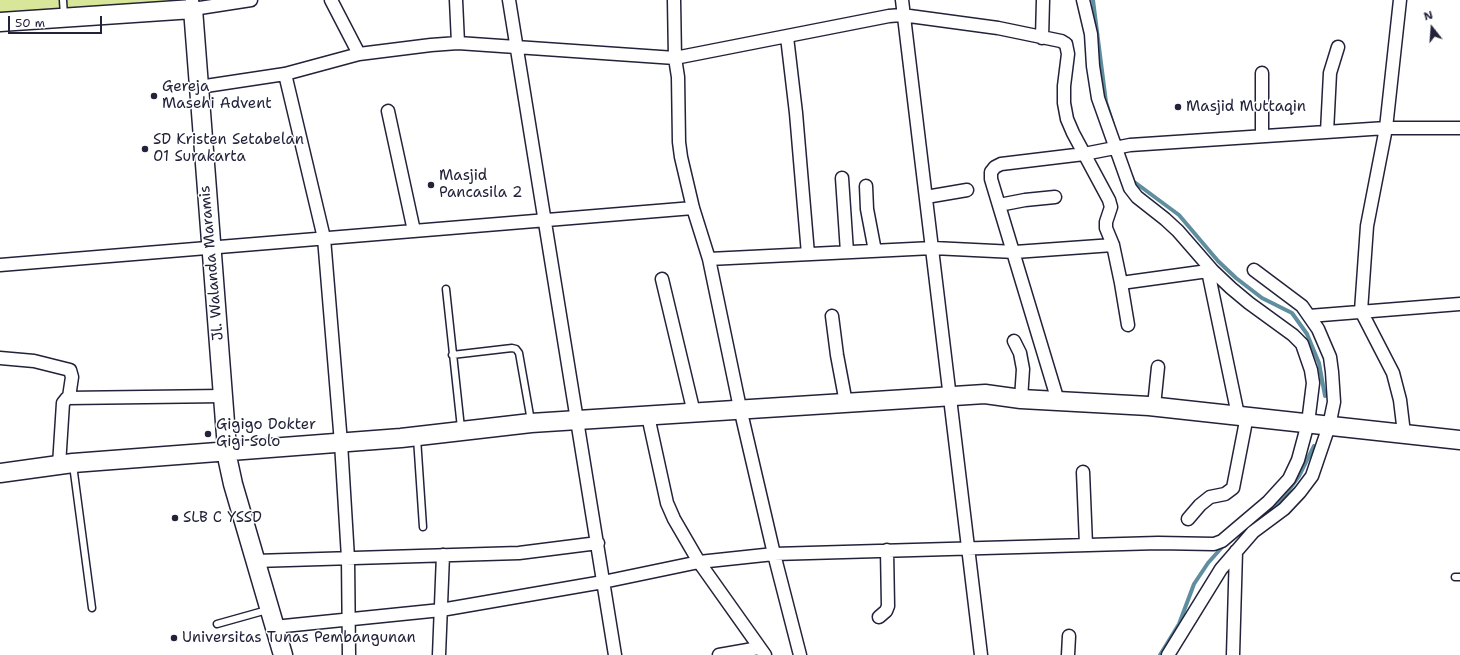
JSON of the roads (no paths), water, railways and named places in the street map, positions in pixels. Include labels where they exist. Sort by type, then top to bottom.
[{"type":"main road","points":[[0,22],[64,18],[192,5]]},
{"type":"main road","name":"Jl. Walanda Maramis","points":[[192,5],[228,452],[233,484],[283,655]]},
{"type":"main road","points":[[0,472],[66,464],[341,443],[462,432],[531,423],[578,419],[648,416],[740,408],[985,394],[1021,400],[1154,406],[1460,440]]},
{"type":"street","points":[[192,5],[251,0]]},
{"type":"street","points":[[331,0],[359,54]]},
{"type":"street","points":[[456,0],[458,44]]},
{"type":"street","points":[[509,0],[615,655]]},
{"type":"street","points":[[674,0],[678,77],[679,142],[686,180],[709,259],[740,408],[774,554],[800,655]]},
{"type":"street","points":[[902,0],[902,15],[933,248],[948,396],[969,548],[981,655]]},
{"type":"street","points":[[1042,38],[1043,0]]},
{"type":"street","points":[[1083,0],[1091,34],[1093,66],[1098,98],[1122,147],[1130,188],[1133,193],[1178,231],[1210,271],[1249,303],[1293,335],[1302,344],[1308,360],[1313,383],[1310,424],[1298,460],[1289,479],[1268,502],[1235,543],[1221,569],[1168,655]]},
{"type":"street","points":[[1400,0],[1386,128],[1367,226],[1361,311],[1393,373],[1400,400],[1404,433]]},
{"type":"street","points":[[199,87],[285,74],[359,54],[431,45],[458,44],[516,47],[676,58],[889,16],[902,15],[998,28],[1064,42],[1068,48],[1064,102],[1073,133],[1109,200],[1111,207],[1106,222],[1106,228],[1113,245],[1128,325]]},
{"type":"street","points":[[786,37],[796,113],[808,254]]},
{"type":"street","points":[[1327,132],[1330,73],[1338,47]]},
{"type":"street","points":[[1262,73],[1262,136]]},
{"type":"street","points":[[285,74],[324,238],[341,443],[348,558],[349,655]]},
{"type":"street","points":[[388,110],[414,230]]},
{"type":"street","points":[[1058,401],[1015,252],[991,179],[991,172],[995,167],[1002,164],[1084,154],[1122,147],[1386,128],[1460,128]]},
{"type":"street","points":[[842,178],[847,252]]},
{"type":"street","points":[[866,186],[867,209],[875,251]]},
{"type":"street","points":[[926,197],[967,190]]},
{"type":"street","points":[[999,205],[1025,200],[1054,197]]},
{"type":"street","points":[[0,265],[693,208]]},
{"type":"street","points":[[709,259],[933,248],[1015,252],[1113,245]]},
{"type":"street","points":[[274,627],[441,610],[603,582],[700,562],[774,554],[1158,542],[1214,544],[1222,541],[1235,543],[1253,532],[1284,509],[1300,492],[1312,476],[1329,426],[1334,402],[1331,364],[1318,329],[1302,306],[1254,270]]},
{"type":"street","points":[[1121,283],[1210,271]]},
{"type":"street","points":[[1188,519],[1200,505],[1210,497],[1225,494],[1233,488],[1242,416],[1210,271]]},
{"type":"street","points":[[662,279],[694,413]]},
{"type":"street","points":[[1309,316],[1460,304]]},
{"type":"street","points":[[832,316],[836,349],[846,403]]},
{"type":"street","points":[[1014,341],[1020,352],[1023,369],[1021,400]]},
{"type":"street","points":[[0,358],[34,361],[70,370],[72,377],[69,397]]},
{"type":"street","points":[[1154,406],[1158,367]]},
{"type":"street","points":[[66,464],[63,403],[65,399],[69,397],[223,396]]},
{"type":"street","points":[[648,416],[667,503],[674,519],[700,562],[762,651],[719,655]]},
{"type":"street","points":[[1083,472],[1086,545]]},
{"type":"street","points":[[255,561],[544,551],[598,543]]},
{"type":"street","points":[[1233,655],[1235,543]]},
{"type":"street","points":[[878,617],[886,612],[888,606],[887,550]]},
{"type":"street","points":[[439,655],[443,555]]},
{"type":"street","points":[[1068,655],[1069,636]]},
{"type":"lane","points":[[63,0],[64,18]]},
{"type":"lane","points":[[446,289],[452,355],[462,432]]},
{"type":"lane","points":[[452,355],[512,348],[516,349],[519,353],[531,423]]},
{"type":"lane","points":[[417,436],[423,527]]},
{"type":"lane","points":[[66,464],[92,608]]},
{"type":"lane","points":[[217,624],[269,610]]},
{"type":"waterway","points":[[1093,0],[1106,102],[1113,124]]},
{"type":"waterway","points":[[1132,177],[1133,181],[1179,215],[1218,261],[1236,278],[1262,298],[1292,313],[1307,334],[1319,363],[1325,396]]},
{"type":"waterway","points":[[1247,527],[1280,502],[1299,476],[1314,446]]},
{"type":"waterway","points":[[1160,655],[1179,624],[1194,584],[1208,563],[1224,545]]},
{"type":"place","name":"Gereja Masehi Advent","points":[[154,96]]},
{"type":"place","name":"Masjid Muttaqin","points":[[1178,107]]},
{"type":"place","name":"SD Kristen Setabelan 01 Surakarta","points":[[145,149]]},
{"type":"place","name":"Masjid Pancasila 2","points":[[431,185]]},
{"type":"place","name":"Gigigo Dokter Gigi Solo","points":[[208,434]]},
{"type":"place","name":"SLB C YSSD","points":[[175,518]]},
{"type":"place","name":"Universitas Tunas Pembangunan","points":[[174,638]]}]
